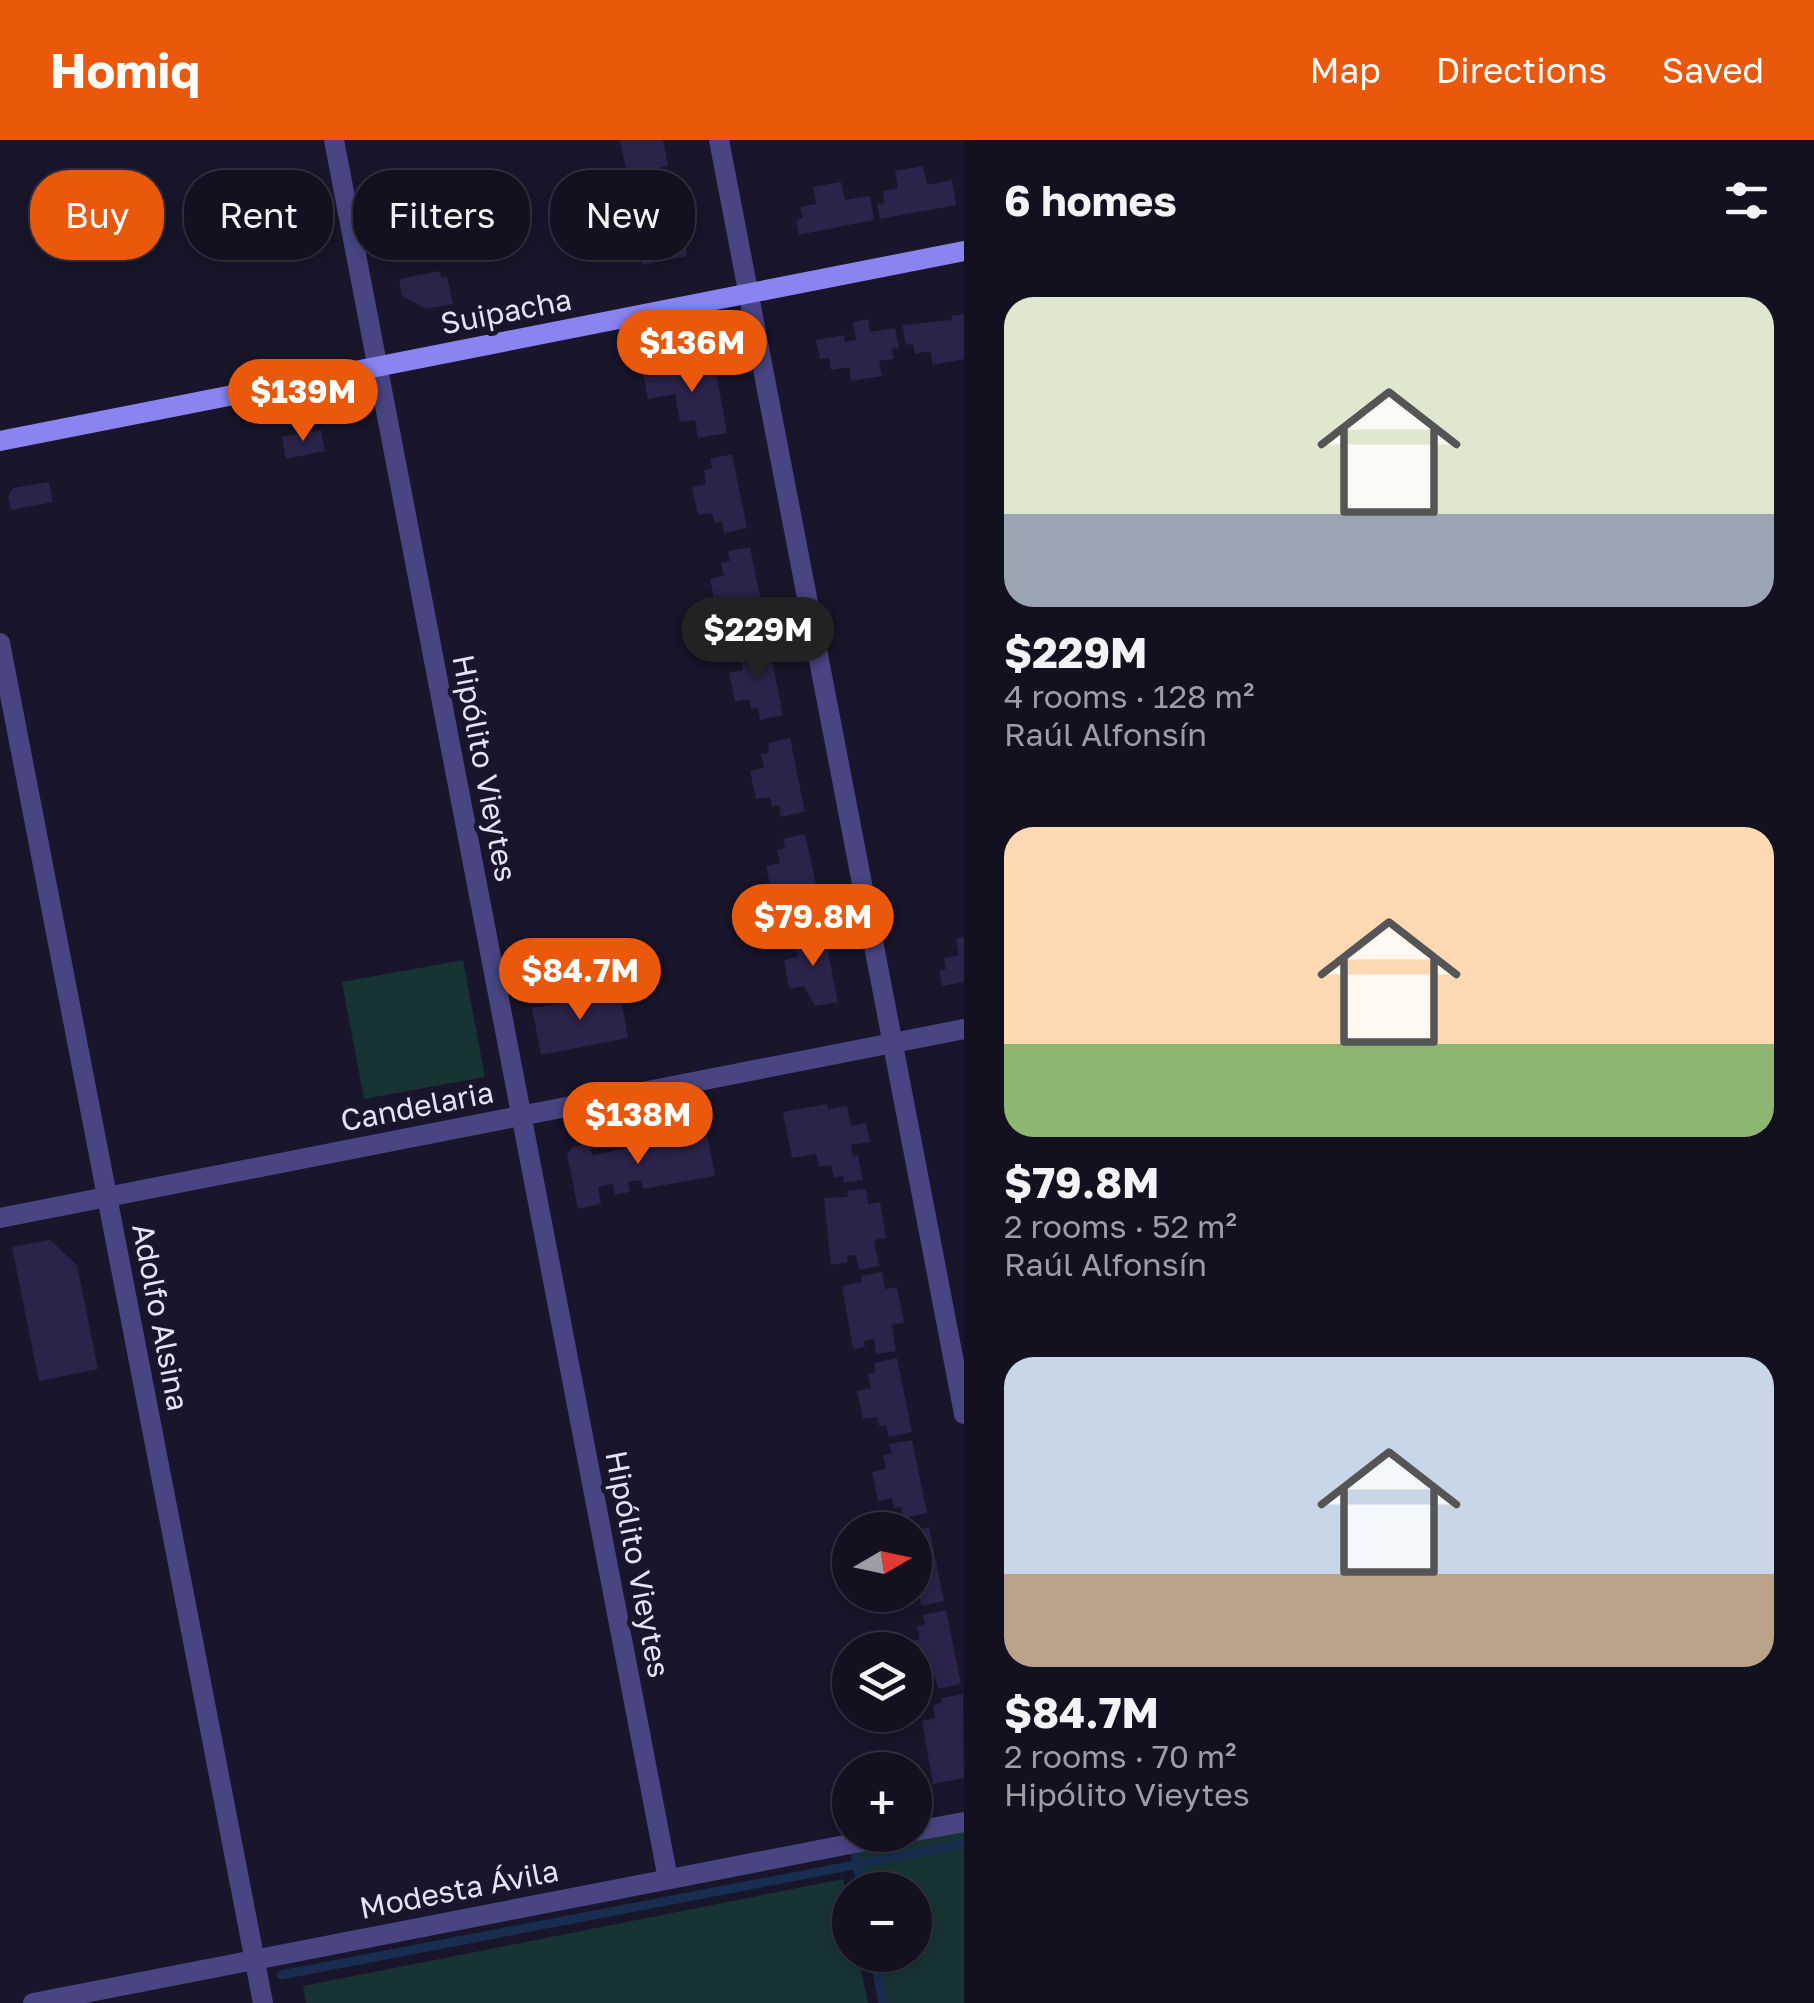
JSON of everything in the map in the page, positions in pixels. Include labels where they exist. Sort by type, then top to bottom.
[{"type":"main road","name":"Suipacha","points":[[0,441],[964,251]]},
{"type":"street","name":"Hipólito Vieytes","points":[[334,140],[668,1879]]},
{"type":"street","points":[[719,140],[964,1414]]},
{"type":"street","name":"Adolfo Alsina","points":[[0,642],[263,2003]]},
{"type":"street","name":"Candelaria","points":[[0,1218],[964,1029]]},
{"type":"street","points":[[932,1828],[964,1822]]},
{"type":"street","name":"Modesta Ávila","points":[[33,2003],[832,1847]]},
{"type":"green space","points":[[463,960],[485,1077],[364,1099],[342,982]]},
{"type":"green space","points":[[964,1822],[964,2003],[883,2003],[877,1972],[932,1972],[932,1872],[859,1872],[855,1852],[932,1852],[932,1830]]},
{"type":"green space","points":[[832,1881],[832,1972],[862,1972],[868,2003],[306,2003],[303,1986]]},
{"type":"building","points":[[620,140],[663,140],[668,166],[626,170]]},
{"type":"building","points":[[923,166],[927,185],[952,180],[956,205],[880,219],[877,204],[884,203],[883,191],[898,188],[895,171]]},
{"type":"building","points":[[841,182],[845,200],[870,196],[874,220],[799,235],[796,220],[803,218],[800,207],[816,204],[813,187]]},
{"type":"building","points":[[641,260],[667,260],[642,265]]},
{"type":"building","points":[[440,271],[441,278],[447,277],[453,304],[426,309],[402,296],[399,279]]},
{"type":"building","points":[[964,314],[964,359],[933,365],[930,351],[915,354],[913,344],[906,345],[902,325],[952,320],[951,316]]},
{"type":"building","points":[[868,319],[870,332],[895,328],[899,348],[892,349],[894,359],[879,361],[882,376],[851,381],[849,367],[831,370],[829,358],[820,359],[816,340],[844,335],[845,342],[856,340],[853,322]]},
{"type":"building","points":[[714,361],[727,433],[698,438],[695,420],[680,422],[675,394],[648,399],[643,373]]},
{"type":"building","points":[[321,430],[325,451],[286,459],[282,437]]},
{"type":"building","points":[[732,454],[747,528],[724,533],[722,521],[715,523],[712,513],[698,515],[692,487],[706,484],[704,470],[712,468],[710,459]]},
{"type":"building","points":[[49,482],[53,502],[11,510],[8,496],[13,488]]},
{"type":"building","points":[[750,547],[765,621],[742,625],[740,614],[733,615],[730,605],[716,608],[710,579],[724,576],[721,563],[730,561],[728,551]]},
{"type":"building","points":[[768,641],[783,715],[760,720],[758,708],[751,709],[749,699],[735,702],[729,673],[743,670],[740,656],[748,655],[746,645]]},
{"type":"building","points":[[790,738],[805,812],[781,817],[779,805],[772,807],[770,797],[756,799],[750,771],[764,768],[761,754],[769,753],[768,743]]},
{"type":"building","points":[[805,834],[821,908],[797,913],[786,892],[772,895],[766,866],[780,863],[777,850],[785,848],[783,839]]},
{"type":"building","points":[[823,928],[838,1002],[815,1006],[804,986],[789,989],[784,960],[798,957],[795,944],[803,942],[801,932]]},
{"type":"building","points":[[964,937],[964,982],[942,986],[939,971],[946,969],[944,958],[959,955],[956,939]]},
{"type":"building","points":[[620,992],[628,1038],[541,1055],[532,1008]]},
{"type":"building","points":[[827,1104],[828,1109],[847,1106],[851,1126],[866,1123],[870,1142],[851,1145],[853,1156],[858,1155],[863,1180],[844,1183],[843,1176],[834,1178],[831,1165],[819,1167],[816,1154],[792,1158],[783,1112]]},
{"type":"building","points":[[707,1134],[715,1176],[643,1189],[641,1180],[628,1182],[630,1192],[615,1195],[613,1184],[598,1187],[601,1204],[578,1209],[567,1154],[573,1147],[590,1143],[592,1155]]},
{"type":"building","points":[[866,1189],[868,1204],[880,1202],[886,1238],[874,1240],[879,1266],[859,1270],[856,1255],[847,1256],[848,1262],[831,1265],[824,1198],[848,1197],[847,1191]]},
{"type":"building","points":[[50,1240],[77,1265],[98,1369],[39,1381],[12,1247]]},
{"type":"building","points":[[882,1272],[885,1289],[897,1287],[904,1322],[892,1325],[896,1351],[876,1354],[874,1339],[864,1341],[865,1347],[853,1349],[842,1286],[862,1282],[861,1276]]},
{"type":"building","points":[[897,1358],[912,1432],[889,1437],[886,1425],[879,1426],[877,1417],[863,1419],[857,1391],[871,1388],[868,1374],[876,1372],[874,1363]]},
{"type":"building","points":[[912,1440],[927,1512],[902,1512],[901,1507],[894,1508],[892,1498],[878,1501],[872,1472],[886,1469],[883,1455],[892,1454],[889,1444]]},
{"type":"building","points":[[932,1542],[944,1601],[932,1604]]},
{"type":"building","points":[[946,1610],[961,1684],[938,1689],[932,1677],[932,1632],[918,1632],[917,1626],[925,1624],[923,1615]]},
{"type":"building","points":[[963,1694],[964,1778],[933,1784],[932,1752],[927,1752],[924,1732],[932,1732],[933,1705],[941,1703],[941,1698]]},
{"type":"waterway","points":[[281,1975],[964,1844]]},
{"type":"waterway","points":[[855,1852],[858,1872]]},
{"type":"waterway","points":[[877,1972],[883,2003]]}]
